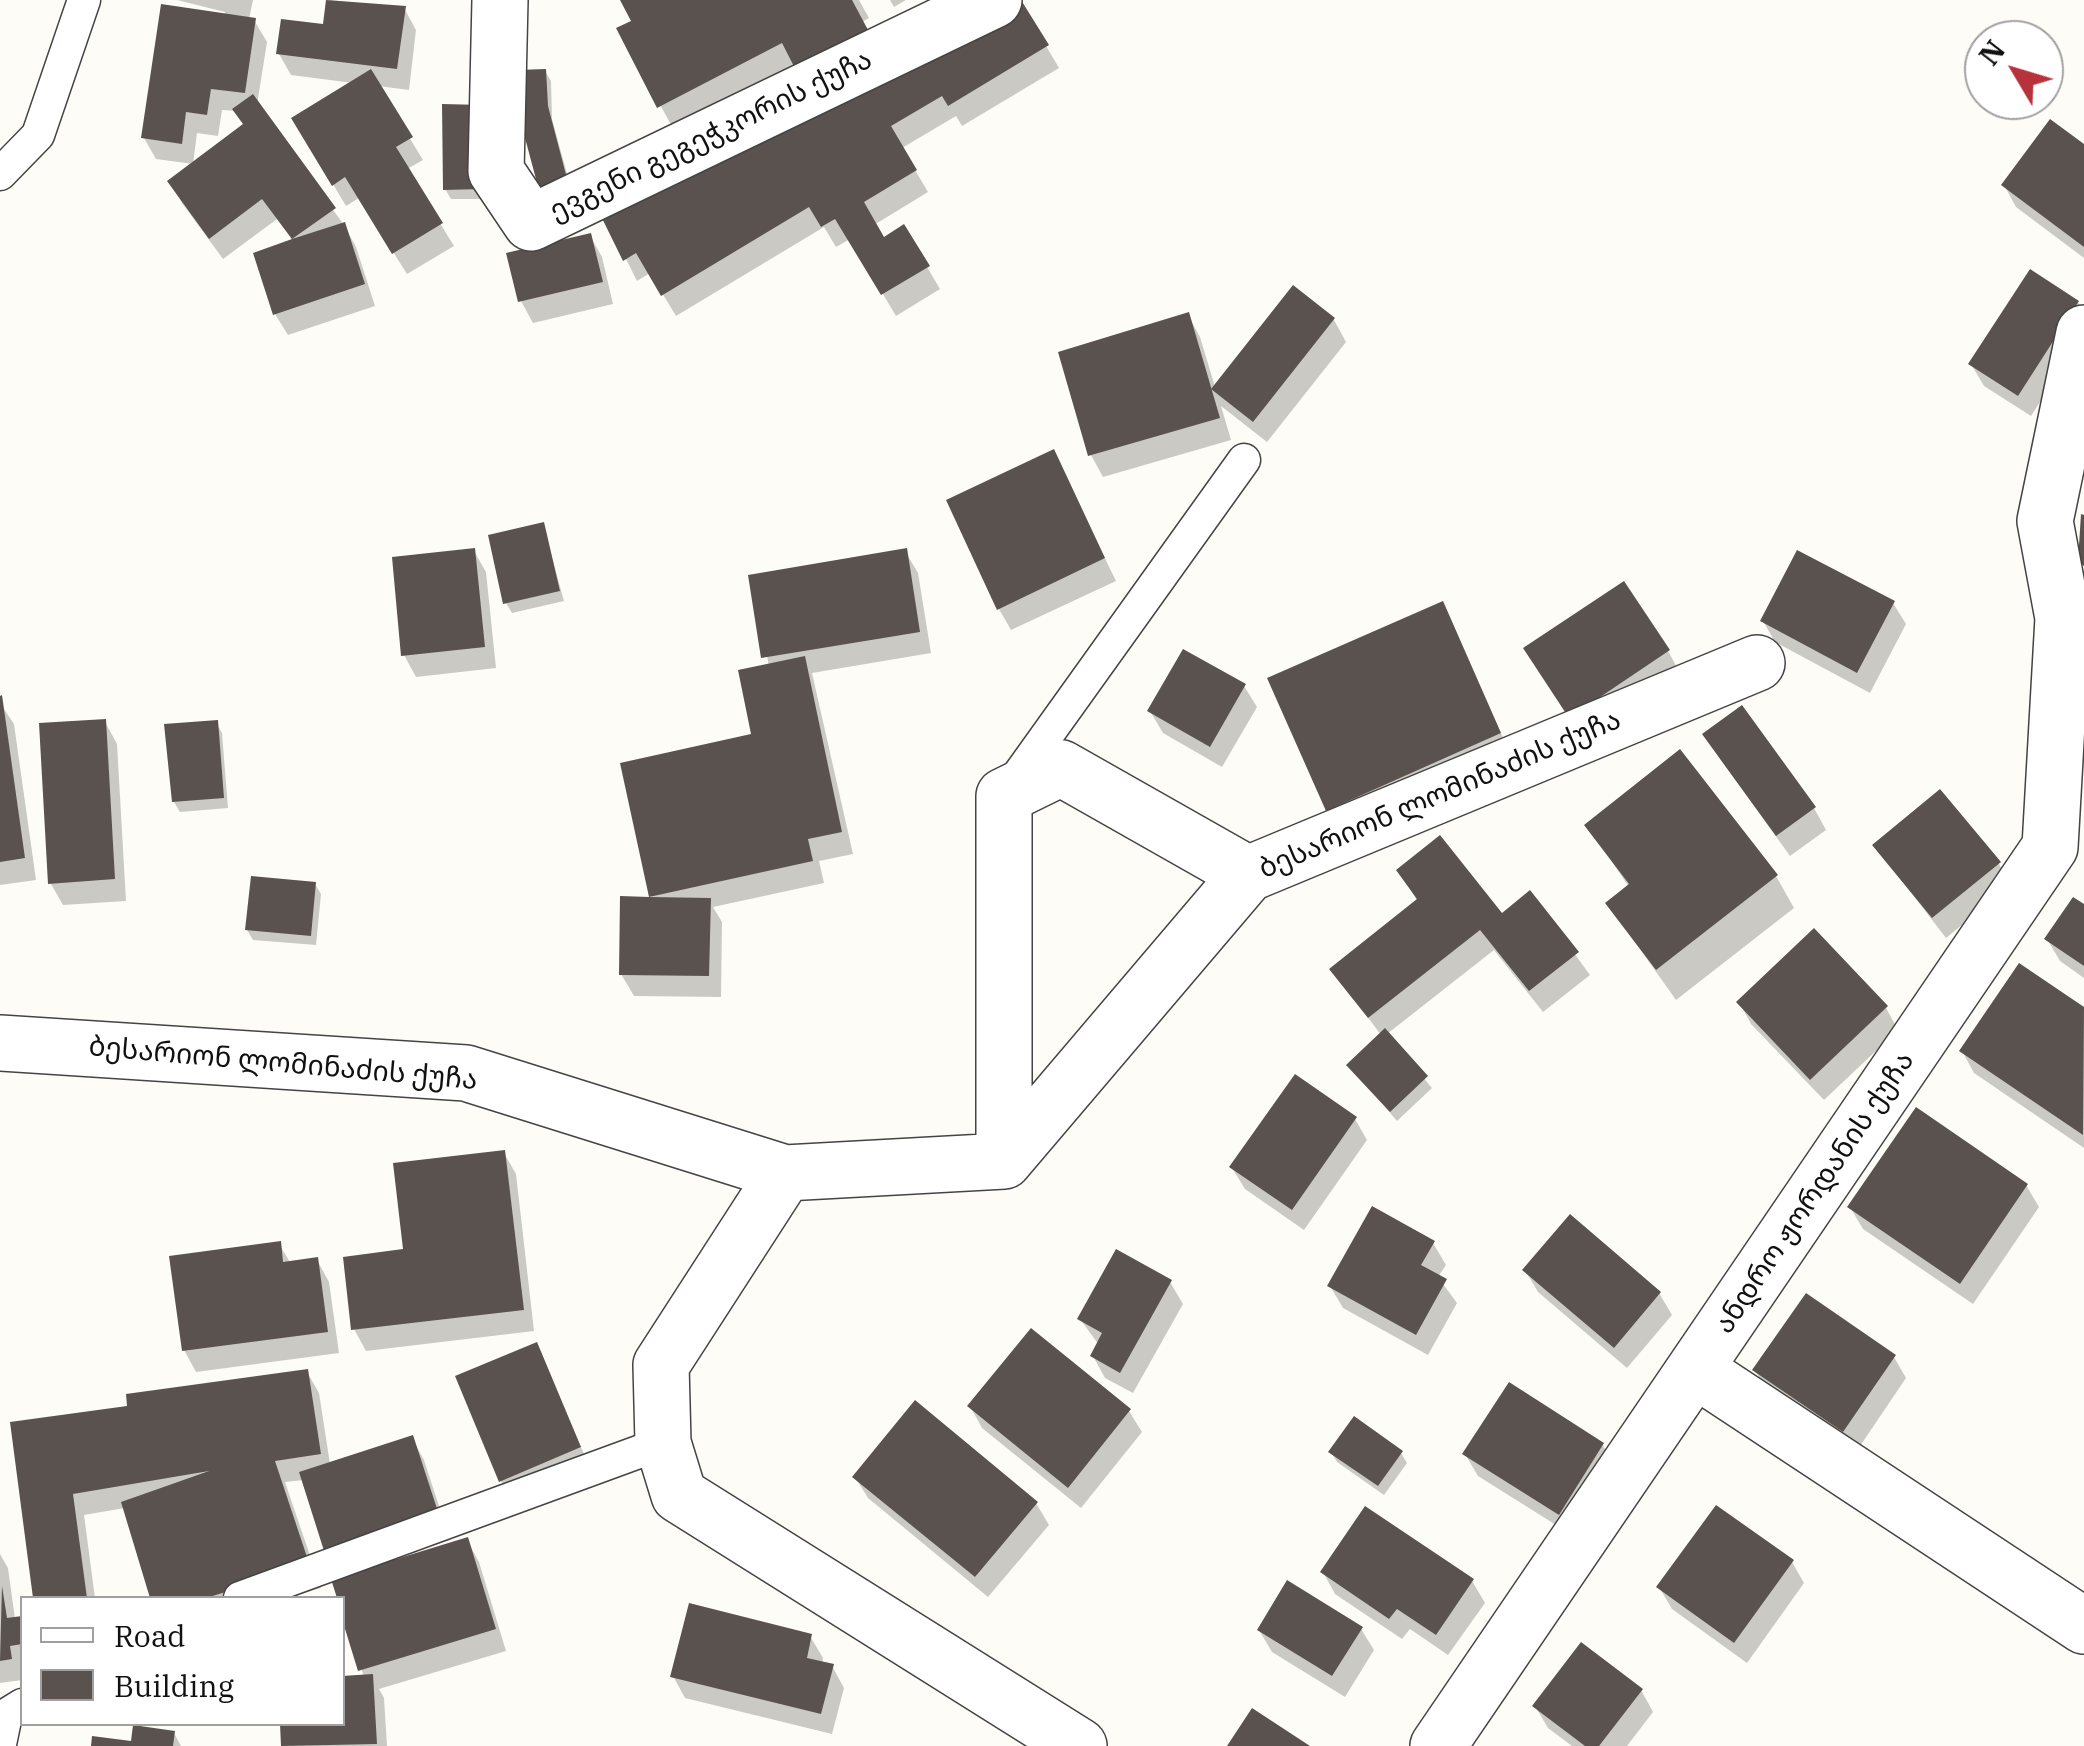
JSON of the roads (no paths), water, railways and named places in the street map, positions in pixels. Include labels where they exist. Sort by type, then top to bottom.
[{"type":"street","name":"ევგენი გეგეჭკორის ქუჩა","points":[[500,0],[496,171],[531,223],[994,0]]},
{"type":"street","points":[[2073,619],[2046,521],[2084,332]]},
{"type":"street","name":"ანდრო ჟორდანის ქუჩა","points":[[1438,1746],[1696,1370],[2067,858],[2073,619]]},
{"type":"street","name":"ბესარიონ ლომინაძის ქუჩა","points":[[0,1043],[466,1073],[785,1173],[1004,1160],[1248,874],[1757,664]]},
{"type":"street","points":[[1004,1160],[1004,796],[1062,768],[1248,874]]},
{"type":"street","points":[[785,1173],[661,1365],[663,1443],[679,1495],[1078,1746]]},
{"type":"street","points":[[1696,1370],[2084,1626]]},
{"type":"lane","points":[[0,174],[38,135],[84,0]]},
{"type":"lane","points":[[1004,796],[1244,460]]},
{"type":"lane","points":[[245,1596],[663,1443]]},
{"type":"lane","points":[[0,1744],[6,1715],[20,1705]]}]
